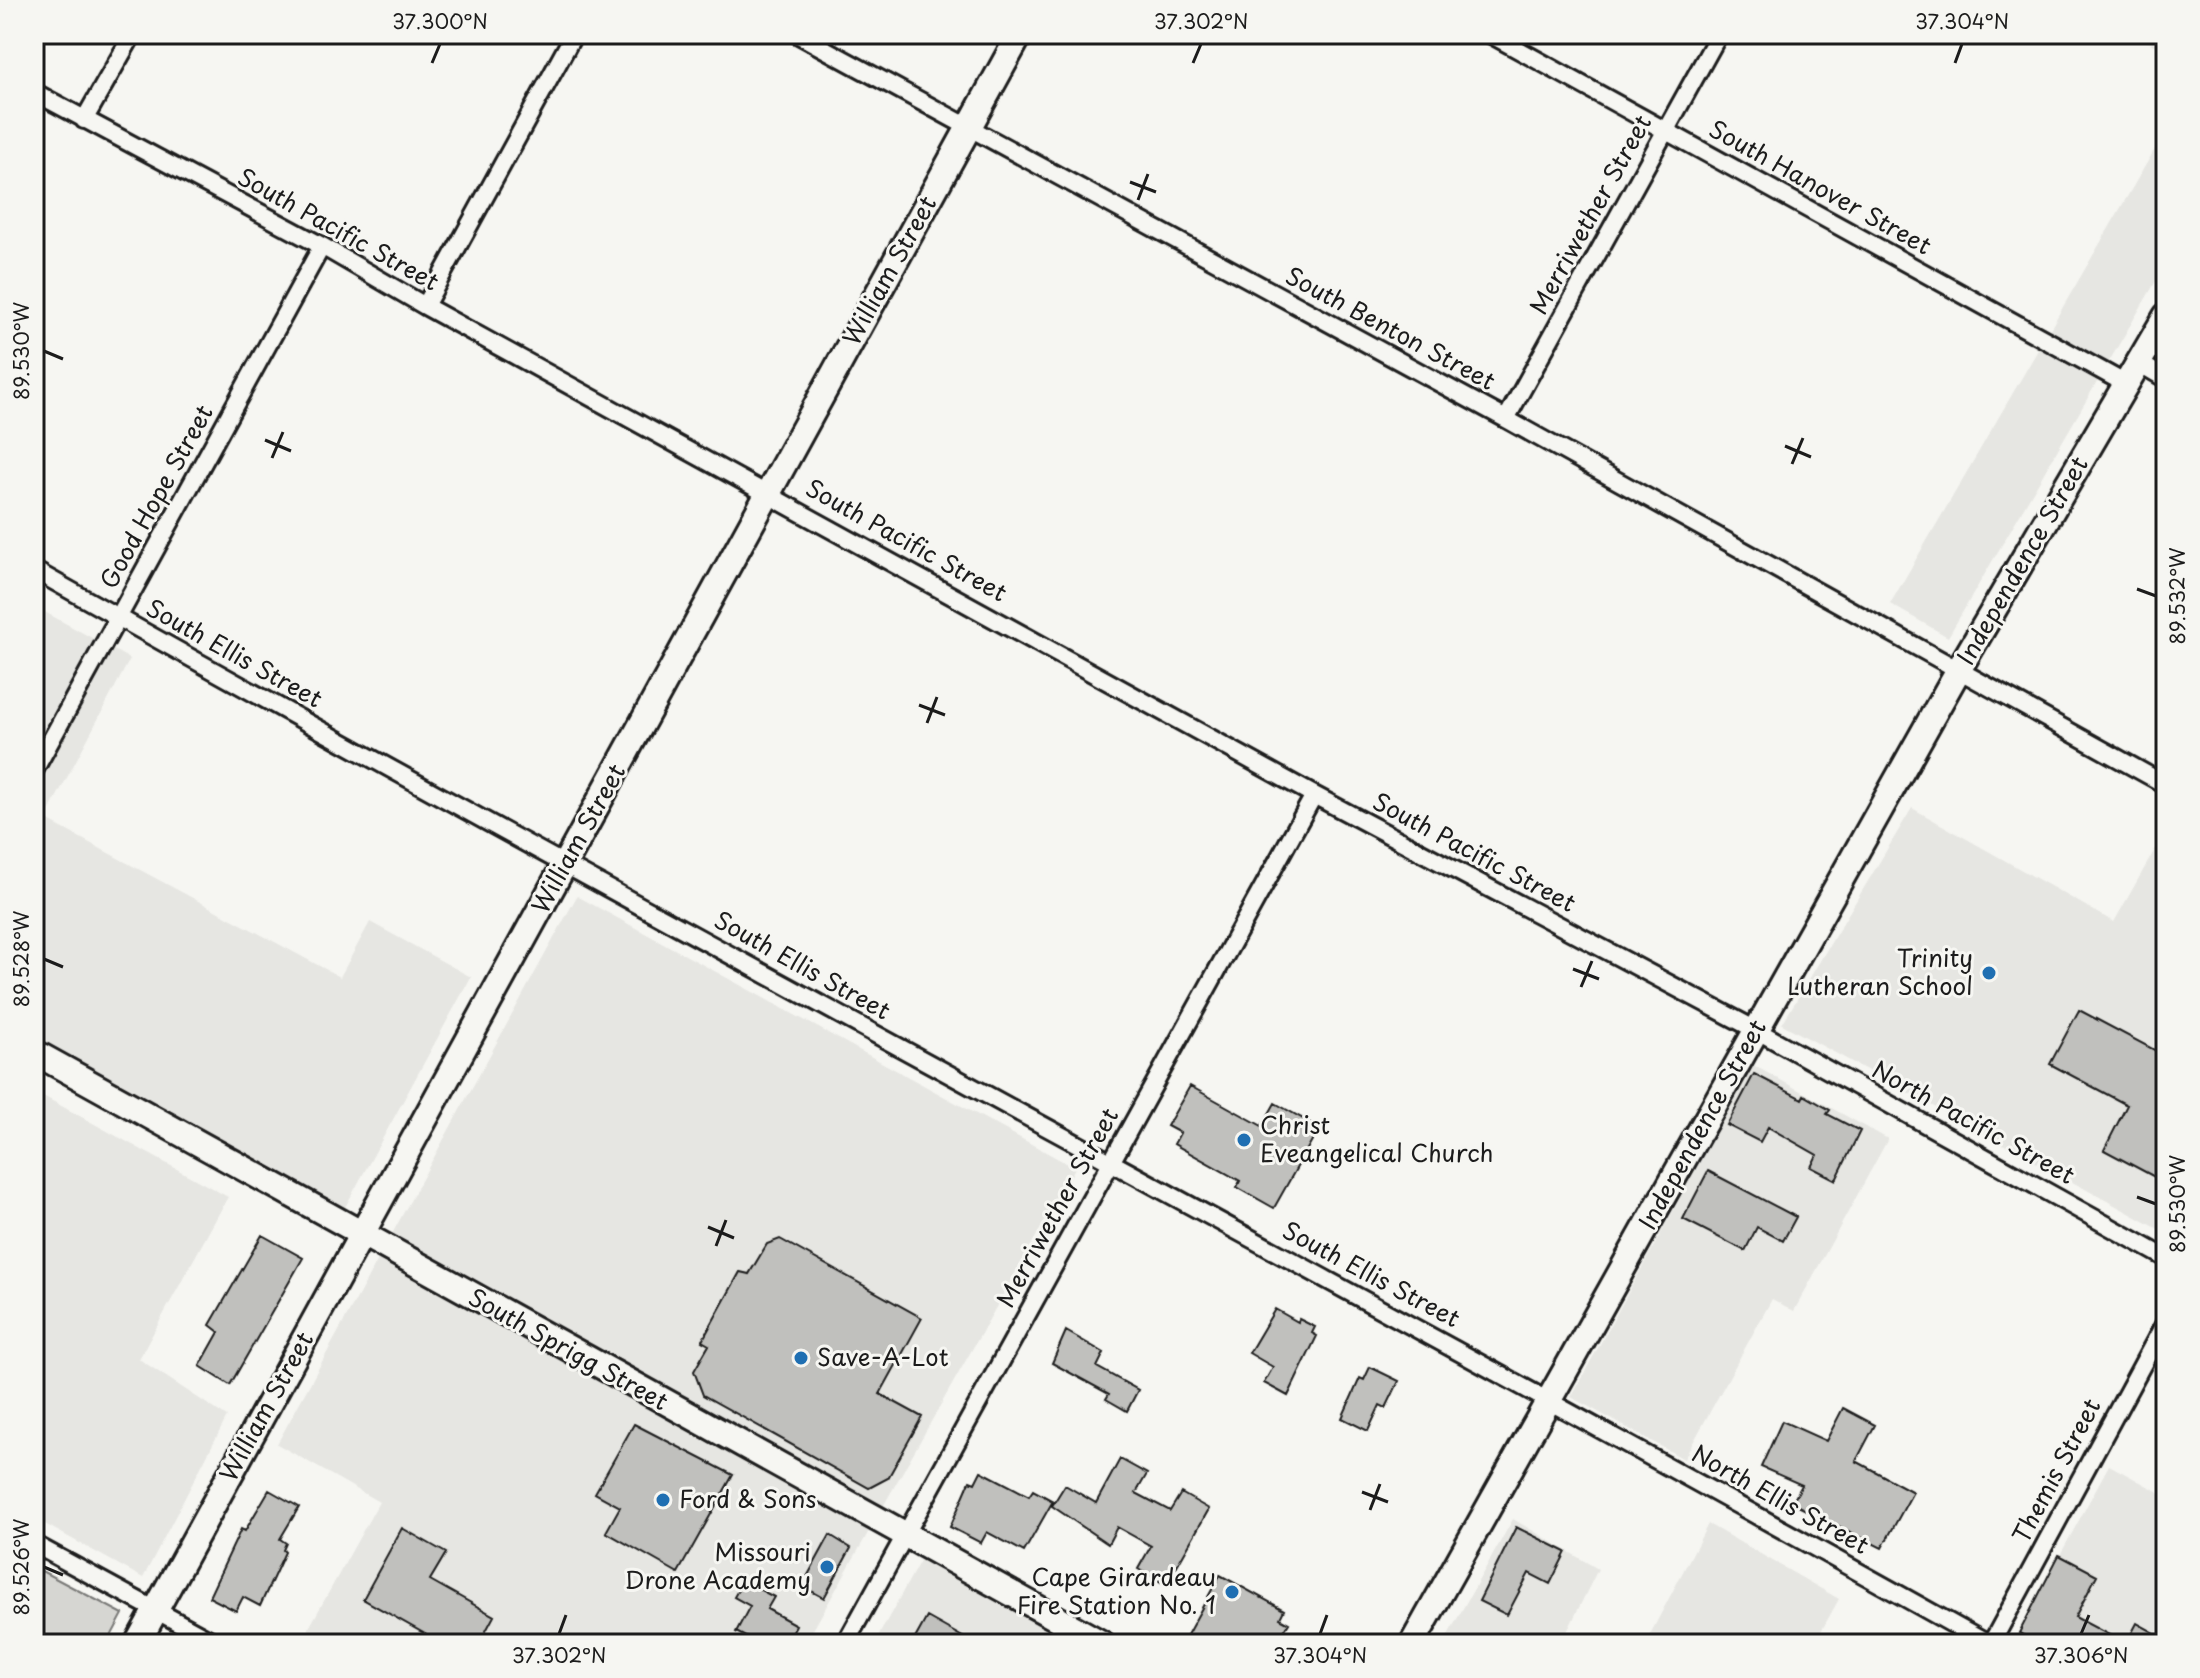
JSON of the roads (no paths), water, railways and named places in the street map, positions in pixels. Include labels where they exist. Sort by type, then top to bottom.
[{"type":"main road","name":"William Street","points":[[137,1644],[1020,34]]},
{"type":"main road","name":"Independence Street","points":[[1412,1644],[1959,669],[2166,316]]},
{"type":"main road","name":"South Sprigg Street","points":[[34,1052],[1103,1644]]},
{"type":"street","points":[[84,120],[133,34]]},
{"type":"street","points":[[425,306],[574,34]]},
{"type":"street","name":"South Benton Street","points":[[797,34],[1506,419],[2166,785]]},
{"type":"street","name":"South Hanover Street","points":[[1490,34],[1665,130],[2132,374],[2166,379]]},
{"type":"street","name":"Merriwether Street","points":[[1506,419],[1719,34]]},
{"type":"street","name":"South Pacific Street","points":[[34,92],[322,246],[425,306],[769,492],[1314,795],[1756,1030]]},
{"type":"street","name":"Good Hope Street","points":[[34,771],[322,246]]},
{"type":"street","name":"South Ellis Street","points":[[34,570],[565,864],[1549,1398]]},
{"type":"street","name":"Merriwether Street","points":[[845,1644],[1314,795]]},
{"type":"street","name":"North Pacific Street","points":[[1756,1030],[2166,1258]]},
{"type":"street","name":"Themis Street","points":[[1989,1644],[2166,1321]]},
{"type":"street","name":"North Ellis Street","points":[[1549,1398],[1989,1644]]},
{"type":"street","points":[[34,1544],[218,1644]]},
{"type":"place","name":"Trinity Lutheran School","points":[[1989,973]]},
{"type":"place","name":"Christ Eveangelical Church","points":[[1244,1140]]},
{"type":"place","name":"Save-A-Lot","points":[[801,1358]]},
{"type":"place","name":"Ford & Sons","points":[[663,1500]]},
{"type":"place","name":"Missouri Drone Academy","points":[[827,1567]]},
{"type":"place","name":"Cape Girardeau Fire Station No. 1","points":[[1232,1592]]}]
